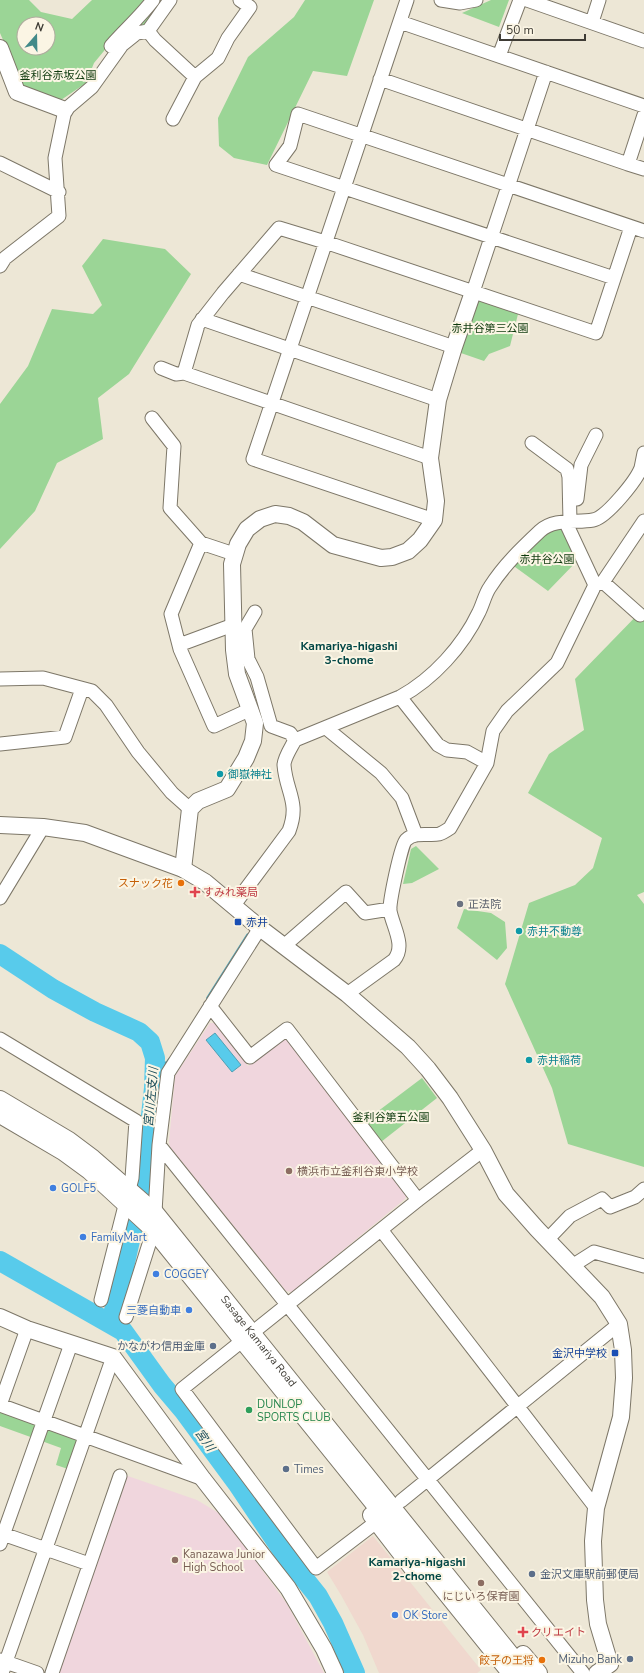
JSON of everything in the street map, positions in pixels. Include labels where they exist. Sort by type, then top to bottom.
[{"type":"street","points":[[92,87],[96,71],[107,52],[126,29],[140,17],[153,0]]},
{"type":"street","points":[[2,258],[59,216],[59,192],[56,158],[65,110],[92,87],[122,45],[137,33],[148,31],[170,0]]},
{"type":"street","points":[[173,119],[195,77],[218,58],[228,38],[250,7],[240,0]]},
{"type":"street","points":[[407,0],[325,242],[308,297],[288,349],[253,458],[434,520]]},
{"type":"street","points":[[442,0],[460,3],[476,0]]},
{"type":"street","points":[[499,56],[520,0]]},
{"type":"street","points":[[527,0],[644,41]]},
{"type":"street","points":[[592,22],[599,0]]},
{"type":"street","points":[[400,22],[644,106]]},
{"type":"street","points":[[148,31],[155,40],[195,77]]},
{"type":"street","points":[[0,48],[17,92],[65,110]]},
{"type":"street","points":[[183,870],[190,809],[198,801],[227,789],[239,771],[253,741],[255,723],[237,674],[233,625],[234,554],[242,536],[247,529],[260,519],[275,514],[289,516],[303,522],[333,545],[381,558],[392,558],[408,551],[420,540],[434,520],[436,501],[430,458],[438,400],[454,347],[546,72]]},
{"type":"street","points":[[380,79],[644,169]]},
{"type":"street","points":[[614,278],[276,165],[290,146],[298,114],[644,231]]},
{"type":"street","points":[[628,164],[644,115]]},
{"type":"street","points":[[0,164],[59,192]]},
{"type":"street","points":[[184,372],[198,325],[278,228],[325,242],[596,333],[631,227]]},
{"type":"street","points":[[239,274],[454,347]]},
{"type":"street","points":[[202,319],[438,400]]},
{"type":"street","points":[[161,368],[176,374],[184,372],[430,458]]},
{"type":"street","points":[[152,418],[174,446],[170,508],[201,544],[234,554]]},
{"type":"street","points":[[571,522],[581,465],[596,435]]},
{"type":"street","points":[[532,443],[567,469],[569,477],[571,522],[599,584],[640,615]]},
{"type":"street","points":[[234,905],[289,831],[293,820],[294,804],[284,764],[296,740],[326,728],[345,718],[400,697],[416,688],[440,666],[462,640],[479,613],[489,589],[512,557],[542,529],[557,523],[594,520],[606,512],[617,503],[642,468],[644,453]]},
{"type":"street","points":[[347,994],[394,960],[399,954],[400,944],[390,910],[401,849],[407,840],[416,835],[440,834],[450,828],[487,763],[493,731],[507,711],[556,663],[599,584],[644,521]]},
{"type":"street","points":[[201,544],[171,614],[179,645],[214,726],[251,709]]},
{"type":"street","points":[[255,612],[245,629],[248,659],[257,677],[271,726],[290,733],[296,740]]},
{"type":"street","points":[[179,645],[233,625]]},
{"type":"street","points":[[0,679],[43,678],[92,691],[106,705],[138,752],[172,793],[190,809]]},
{"type":"street","points":[[0,744],[65,737],[82,689]]},
{"type":"street","points":[[400,697],[438,745],[447,750],[467,752],[487,763]]},
{"type":"street","points":[[326,728],[381,773],[402,798],[416,835]]},
{"type":"street","points":[[0,824],[43,827],[85,833],[183,870],[205,882],[260,928],[285,945],[347,994],[408,1047],[428,1069],[450,1098],[483,1150],[506,1194],[547,1240],[602,1297],[619,1324],[623,1350],[624,1378],[622,1417],[596,1508],[593,1541],[595,1600],[598,1624],[612,1669],[597,1673]]},
{"type":"street","points":[[0,898],[43,827]]},
{"type":"street","points":[[285,945],[346,892],[365,913],[390,910]]},
{"type":"street","points":[[126,1317],[152,1229],[155,1212],[159,1145],[168,1073],[260,928]]},
{"type":"street","points":[[210,1006],[250,1057],[287,1029],[418,1200]]},
{"type":"street","points":[[0,1039],[136,1121],[132,1178],[101,1300]]},
{"type":"street","name":"Sasage Kamariya Road","points":[[0,1099],[69,1140],[127,1195],[152,1229],[361,1468],[479,1624]]},
{"type":"street","name":"Sasage Kamariya Road","points":[[0,1114],[63,1152],[89,1171],[155,1212],[339,1462],[479,1624]]},
{"type":"street","points":[[159,1145],[287,1306],[429,1479],[583,1673]]},
{"type":"street","points":[[375,1523],[316,1568],[182,1390],[418,1200],[483,1150]]},
{"type":"street","points":[[547,1240],[570,1216],[602,1200],[610,1207],[635,1197],[644,1189]]},
{"type":"street","points":[[382,1230],[596,1508]]},
{"type":"street","points":[[572,1266],[594,1252],[644,1266]]},
{"type":"street","points":[[0,1317],[27,1329],[113,1357],[203,1479],[288,1588],[314,1631],[335,1673]]},
{"type":"street","points":[[401,1501],[518,1408],[619,1324]]},
{"type":"street","points":[[27,1329],[0,1405],[43,1422],[203,1479]]},
{"type":"street","points":[[71,1344],[1,1537],[45,1548],[89,1564]]},
{"type":"street","points":[[37,1673],[2,1665],[113,1357]]},
{"type":"street","points":[[339,1462],[375,1523],[497,1673]]},
{"type":"street","points":[[361,1468],[401,1501],[539,1673]]},
{"type":"street","points":[[52,1673],[120,1476]]},
{"type":"street","points":[[479,1624],[510,1673]]},
{"type":"street","points":[[479,1624],[526,1673]]},
{"type":"shaded area","name":"横浜市立釜利谷東小学校","points":[[210,1023],[216,1023],[248,1066],[283,1038],[289,1040],[407,1195],[405,1199],[292,1292],[286,1291],[170,1147],[169,1142],[175,1076]]},
{"type":"shaded area","name":"Kanazawa Junior High School","points":[[125,1475],[197,1500],[222,1515],[287,1604],[324,1673],[55,1673]]},
{"type":"shaded area","name":"OK Store","points":[[373,1536],[481,1670],[477,1673],[379,1673],[363,1635],[327,1572]]},
{"type":"green space","name":"釜利谷赤坂公園","points":[[0,0],[29,0],[41,12],[72,19],[92,0],[146,0],[143,8],[155,13],[142,28],[118,34],[94,63],[86,83],[61,100],[24,88],[0,33]]},
{"type":"green space","points":[[305,0],[374,0],[347,76],[313,71],[267,165],[234,158],[219,146],[218,118],[248,57],[294,17]]},
{"type":"green space","points":[[491,0],[509,0],[499,27],[462,13]]},
{"type":"green space","points":[[103,239],[165,249],[191,274],[129,374],[98,398],[103,439],[57,463],[35,511],[0,549],[0,404],[28,366],[52,309],[93,314],[102,305],[82,266]]},
{"type":"green space","name":"赤井谷第三公園","points":[[476,299],[518,314],[510,346],[489,354],[484,361],[458,352]]},
{"type":"green space","name":"赤井谷公園","points":[[564,526],[578,560],[548,591],[511,564],[541,532]]},
{"type":"green space","points":[[644,608],[644,892],[637,895],[644,904],[644,1167],[568,1144],[552,1088],[505,984],[529,903],[575,885],[593,868],[602,838],[528,793],[549,754],[584,730],[575,679]]},
{"type":"green space","points":[[416,846],[439,869],[412,883],[403,884],[411,849]]},
{"type":"green space","points":[[464,909],[491,913],[505,922],[507,948],[497,960],[457,928]]},
{"type":"green space","name":"釜利谷第五公園","points":[[422,1078],[437,1098],[381,1142],[365,1121]]},
{"type":"green space","points":[[0,1409],[78,1438],[68,1469],[56,1465],[61,1448],[0,1426]]},
{"type":"water","points":[[215,1033],[241,1065],[232,1072],[206,1040]]},
{"type":"waterway","points":[[208,998],[248,935]]},
{"type":"waterway","name":"宮川左支川","points":[[0,954],[53,989],[95,1012],[139,1032],[150,1042],[155,1058],[154,1088],[144,1179],[111,1324]]},
{"type":"waterway","points":[[155,1064],[167,1063],[170,1059]]},
{"type":"waterway","name":"宮川","points":[[0,1261],[123,1331],[237,1483],[286,1556],[318,1596],[333,1623],[355,1673]]},
{"type":"place","name":"御嶽神社","points":[[220,774]]},
{"type":"place","name":"スナック花","points":[[181,883]]},
{"type":"place","name":"すみれ薬局","points":[[195,892]]},
{"type":"place","name":"正法院","points":[[460,904]]},
{"type":"place","name":"赤井","points":[[238,922]]},
{"type":"place","name":"赤井不動尊","points":[[519,931]]},
{"type":"place","name":"赤井稲荷","points":[[529,1060]]},
{"type":"place","name":"横浜市立釜利谷東小学校","points":[[289,1171]]},
{"type":"place","name":"GOLF5","points":[[53,1188]]},
{"type":"place","name":"FamilyMart","points":[[83,1237]]},
{"type":"place","name":"COGGEY","points":[[156,1274]]},
{"type":"place","name":"三菱自動車","points":[[189,1310]]},
{"type":"place","name":"かながわ信用金庫","points":[[213,1346]]},
{"type":"place","name":"金沢中学校","points":[[615,1353]]},
{"type":"place","name":"DUNLOP SPORTS CLUB","points":[[249,1410]]},
{"type":"place","name":"Times","points":[[286,1469]]},
{"type":"place","name":"Kanazawa Junior High School","points":[[175,1560]]},
{"type":"place","name":"金沢文庫駅前郵便局","points":[[532,1574]]},
{"type":"place","name":"にじいろ保育園","points":[[481,1583]]},
{"type":"place","name":"OK Store","points":[[395,1615]]},
{"type":"place","name":"クリエイト","points":[[523,1632]]},
{"type":"place","name":"Mizuho Bank","points":[[630,1659]]},
{"type":"place","name":"餃子の王将","points":[[542,1660]]},
{"type":"district","name":"Kamariya-higashi 3-chome","points":[[349,653]]},
{"type":"district","name":"Kamariya-higashi 2-chome","points":[[417,1569]]}]
